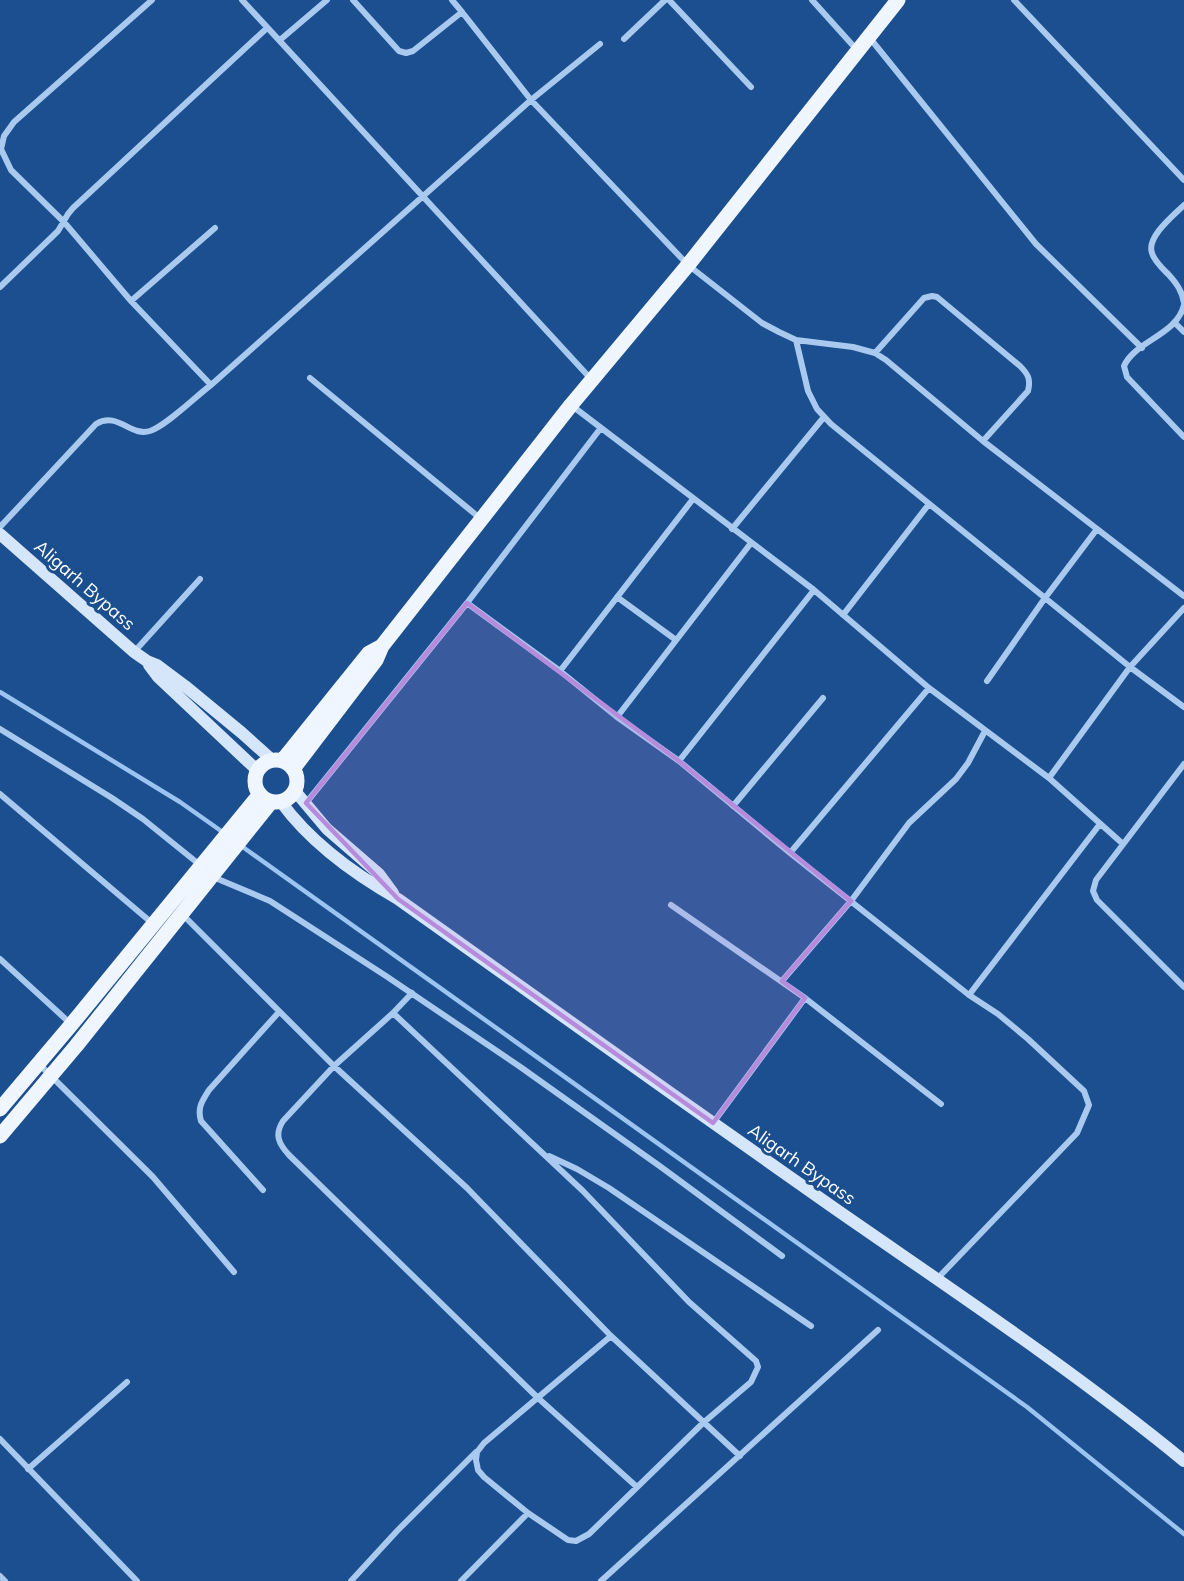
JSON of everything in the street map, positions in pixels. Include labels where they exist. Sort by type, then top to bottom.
[{"type":"main road","points":[[271,799],[255,781],[258,771],[264,764],[282,763],[376,660],[382,646],[571,405],[688,265],[898,0]]},
{"type":"main road","name":"Aligarh Bypass","points":[[0,534],[135,652],[157,665],[282,763]]},
{"type":"main road","name":"Aligarh Bypass","points":[[147,661],[158,677],[258,771]]},
{"type":"main road","points":[[1,1106],[39,1064],[212,852],[271,799],[289,798],[295,791],[298,782],[282,763]]},
{"type":"main road","name":"Aligarh Bypass","points":[[295,791],[327,829],[379,874],[398,899]]},
{"type":"main road","name":"Aligarh Bypass","points":[[271,799],[314,839],[372,884],[398,899],[713,1123],[1087,1384],[1184,1461]]},
{"type":"main road","points":[[0,1136],[51,1077],[223,864],[255,811]]},
{"type":"street","points":[[152,0],[14,122],[4,136],[1,149],[11,170],[64,222],[131,301],[211,385]]},
{"type":"street","points":[[242,0],[592,379]]},
{"type":"street","points":[[280,40],[327,0]]},
{"type":"street","points":[[353,0],[399,51],[406,53],[414,51],[462,12]]},
{"type":"street","points":[[452,0],[531,100],[688,265],[762,323],[796,340],[853,347],[875,353],[886,360],[983,441],[1184,596]]},
{"type":"street","points":[[624,39],[667,0],[751,87]]},
{"type":"street","points":[[812,0],[857,51]]},
{"type":"street","points":[[1014,0],[1184,180]]},
{"type":"street","points":[[0,287],[58,231],[74,208],[267,28]]},
{"type":"street","points":[[868,37],[1036,244],[1142,348]]},
{"type":"street","points":[[0,526],[96,424],[103,420],[116,420],[137,430],[148,432],[160,426],[211,385],[531,100],[600,44]]},
{"type":"street","points":[[1184,204],[1163,226],[1151,245],[1152,254],[1158,264],[1180,287],[1184,304],[1182,312],[1175,322],[1126,362],[1125,372],[1137,388],[1184,437]]},
{"type":"street","points":[[131,301],[215,228]]},
{"type":"street","points":[[875,353],[924,298],[937,297],[1028,373],[1030,381],[1028,391],[983,441]]},
{"type":"street","points":[[1175,322],[1184,332]]},
{"type":"street","points":[[796,340],[808,391],[817,410],[824,417],[1130,667],[1184,707]]},
{"type":"street","points":[[310,378],[481,519]]},
{"type":"street","points":[[571,405],[814,590],[929,688],[1049,778],[1123,844]]},
{"type":"street","points":[[732,529],[824,417]]},
{"type":"street","points":[[306,803],[467,603],[600,429]]},
{"type":"street","points":[[560,671],[693,499]]},
{"type":"street","points":[[843,615],[929,504]]},
{"type":"street","points":[[987,681],[1097,529]]},
{"type":"street","points":[[617,717],[751,543]]},
{"type":"street","points":[[135,652],[200,579]]},
{"type":"street","points":[[679,761],[814,590]]},
{"type":"street","points":[[617,597],[676,640]]},
{"type":"street","points":[[467,603],[679,761],[790,853],[969,995],[1028,1038],[1084,1091],[1089,1105],[1077,1133],[937,1280]]},
{"type":"street","points":[[1049,778],[1130,667],[1184,608]]},
{"type":"street","points":[[790,853],[929,688]]},
{"type":"street","points":[[733,806],[823,698]]},
{"type":"street","points":[[0,729],[143,819],[201,866]]},
{"type":"street","points":[[782,981],[851,901],[909,823],[956,779],[968,763],[985,731]]},
{"type":"street","points":[[1184,764],[1096,880],[1093,891],[1097,900],[1184,987]]},
{"type":"street","points":[[0,794],[153,923]]},
{"type":"street","points":[[969,995],[1044,894],[1100,824]]},
{"type":"street","points":[[212,877],[270,901],[412,993],[660,1167],[782,1256]]},
{"type":"street","points":[[671,905],[782,981],[941,1104]]},
{"type":"street","points":[[182,914],[334,1066],[467,1188],[611,1336],[740,1456]]},
{"type":"street","points":[[0,959],[71,1024]]},
{"type":"street","points":[[412,993],[334,1066],[283,1121],[278,1130],[278,1139],[282,1147],[538,1398],[637,1487]]},
{"type":"street","points":[[713,1123],[805,998]]},
{"type":"street","points":[[262,1190],[201,1121],[198,1113],[200,1103],[209,1090],[279,1012]]},
{"type":"street","points":[[393,1013],[583,1191],[689,1302],[756,1361],[758,1367],[751,1382],[703,1423],[589,1534],[576,1541],[561,1537],[484,1477],[478,1470],[477,1452]]},
{"type":"street","points":[[39,1064],[153,1177],[234,1272]]},
{"type":"street","points":[[543,1153],[609,1188],[810,1326]]},
{"type":"street","points":[[601,1581],[878,1330]]},
{"type":"street","points":[[351,1581],[397,1531],[496,1432],[611,1336]]},
{"type":"street","points":[[28,1469],[127,1382]]},
{"type":"street","points":[[0,1439],[137,1581]]},
{"type":"street","points":[[461,1581],[528,1513]]},
{"type":"street","points":[[0,1576],[4,1581]]},
{"type":"highlighted area","points":[[467,603],[679,761],[851,901],[782,981],[805,998],[713,1123],[398,899],[306,803]]},
{"type":"waterway","points":[[0,692],[180,802],[224,833]]},
{"type":"waterway","points":[[240,845],[1027,1407],[1184,1534]]}]
